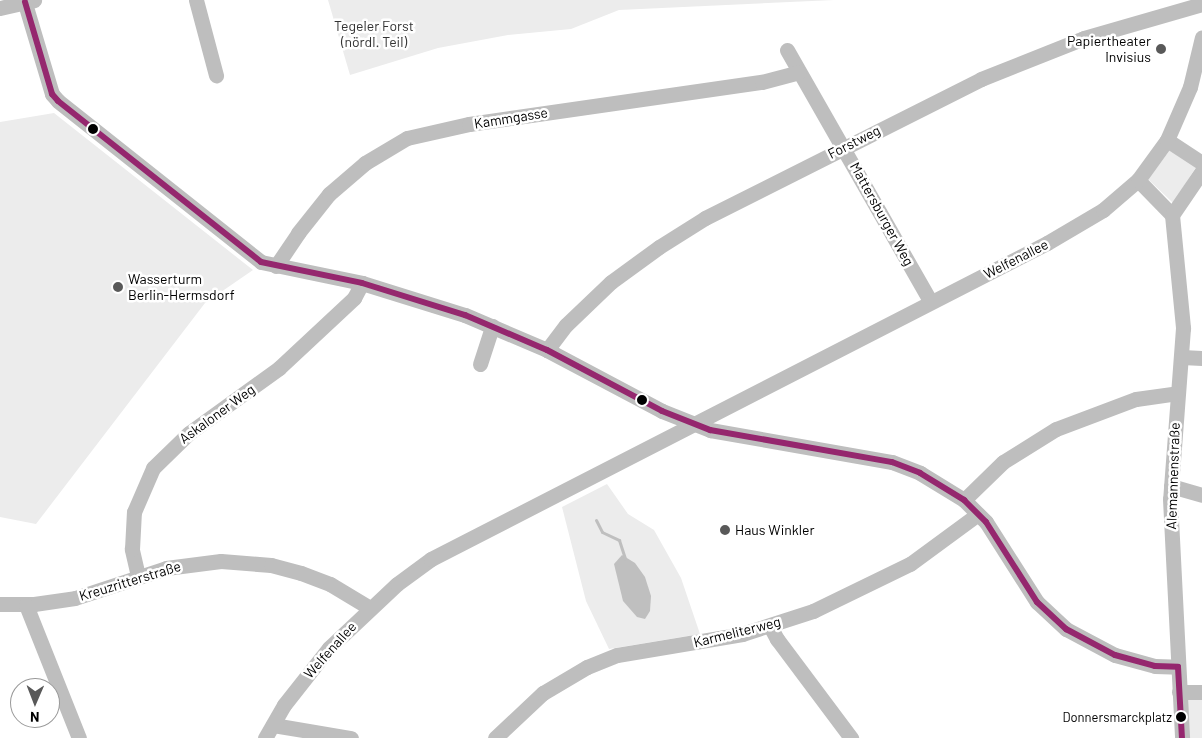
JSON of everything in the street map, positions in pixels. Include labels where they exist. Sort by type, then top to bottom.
[{"type":"street","points":[[196,0],[216,76]]},
{"type":"street","points":[[0,8],[28,1],[52,94],[58,102],[261,262],[362,283],[492,326],[547,350],[693,424],[748,439],[892,462],[938,482],[964,500],[978,514],[996,536],[1037,602],[1066,629],[1115,655],[1155,666],[1178,667]]},
{"type":"street","name":"Forstweg","points":[[547,350],[566,325],[611,282],[659,246],[705,218],[844,146],[1042,53],[1132,23],[1202,4]]},
{"type":"street","name":"Welfenallee","points":[[269,731],[308,673],[370,608],[431,559],[1088,220],[1138,180],[1168,140],[1190,87],[1202,37]]},
{"type":"street","name":"Mattersburger Weg","points":[[787,50],[844,146],[930,301]]},
{"type":"street","name":"Kammgasse","points":[[276,266],[298,232],[329,194],[358,168],[407,138],[470,124],[762,82],[799,72]]},
{"type":"street","points":[[1168,140],[1202,163]]},
{"type":"street","points":[[1138,180],[1172,215],[1202,171]]},
{"type":"street","name":"Alemannenstraße","points":[[1172,215],[1182,305],[1182,357],[1171,486],[1171,558],[1182,738]]},
{"type":"street","name":"Askaloner Weg","points":[[138,576],[132,549],[134,512],[145,481],[162,456],[189,433],[279,368],[354,298],[362,283]]},
{"type":"street","points":[[480,364],[492,326]]},
{"type":"street","points":[[1182,357],[1202,358]]},
{"type":"street","points":[[964,500],[1003,462],[1056,429],[1136,399],[1178,393]]},
{"type":"street","points":[[1171,486],[1202,495]]},
{"type":"street","name":"Karmeliterweg","points":[[496,738],[543,693],[602,661],[647,649],[704,642],[770,626],[850,596],[910,564],[978,514]]},
{"type":"street","name":"Kreuzritterstraße","points":[[0,604],[26,605],[75,598],[138,576],[198,562],[271,565],[330,584],[370,608]]},
{"type":"street","points":[[26,605],[80,738]]},
{"type":"street","points":[[770,626],[777,639],[851,738]]},
{"type":"street","points":[[1179,692],[1202,692]]},
{"type":"street","points":[[269,731],[351,738]]},
{"type":"green space","name":"Tegeler Forst (nördl. Teil)","points":[[328,0],[834,0],[619,10],[571,29],[508,35],[438,48],[350,75]]},
{"type":"green space","points":[[54,113],[253,270],[205,303],[36,524],[0,517],[0,122]]},
{"type":"green space","points":[[1170,150],[1196,167],[1173,203],[1148,179]]},
{"type":"green space","points":[[607,484],[628,514],[654,530],[681,578],[700,634],[609,649],[586,601],[562,507]]},
{"type":"green space","name":"Donnersmarckplatz","points":[[1202,697],[1202,738],[1188,738],[1187,700]]},
{"type":"shaded area","points":[[622,555],[635,563],[645,577],[651,596],[650,611],[645,619],[637,617],[623,601],[614,564]]},
{"type":"waterway","points":[[596,520],[602,532],[619,540],[625,559]]},
{"type":"transit line","points":[[25,2],[52,94],[58,101],[261,262],[362,283],[465,315],[547,350],[662,411],[710,430],[892,462],[920,473],[964,500],[986,522],[1037,602],[1066,629],[1115,655],[1155,666],[1178,667]]},
{"type":"transit line","points":[[1178,667],[1182,738]]},
{"type":"place","name":"Papiertheater Invisius","points":[[1161,49]]},
{"type":"place","name":"Wasserturm Berlin-Hermsdorf","points":[[118,287]]},
{"type":"place","name":"Haus Winkler","points":[[725,530]]},
{"type":"place","name":"Donnersmarckplatz","points":[[1181,717]]}]
